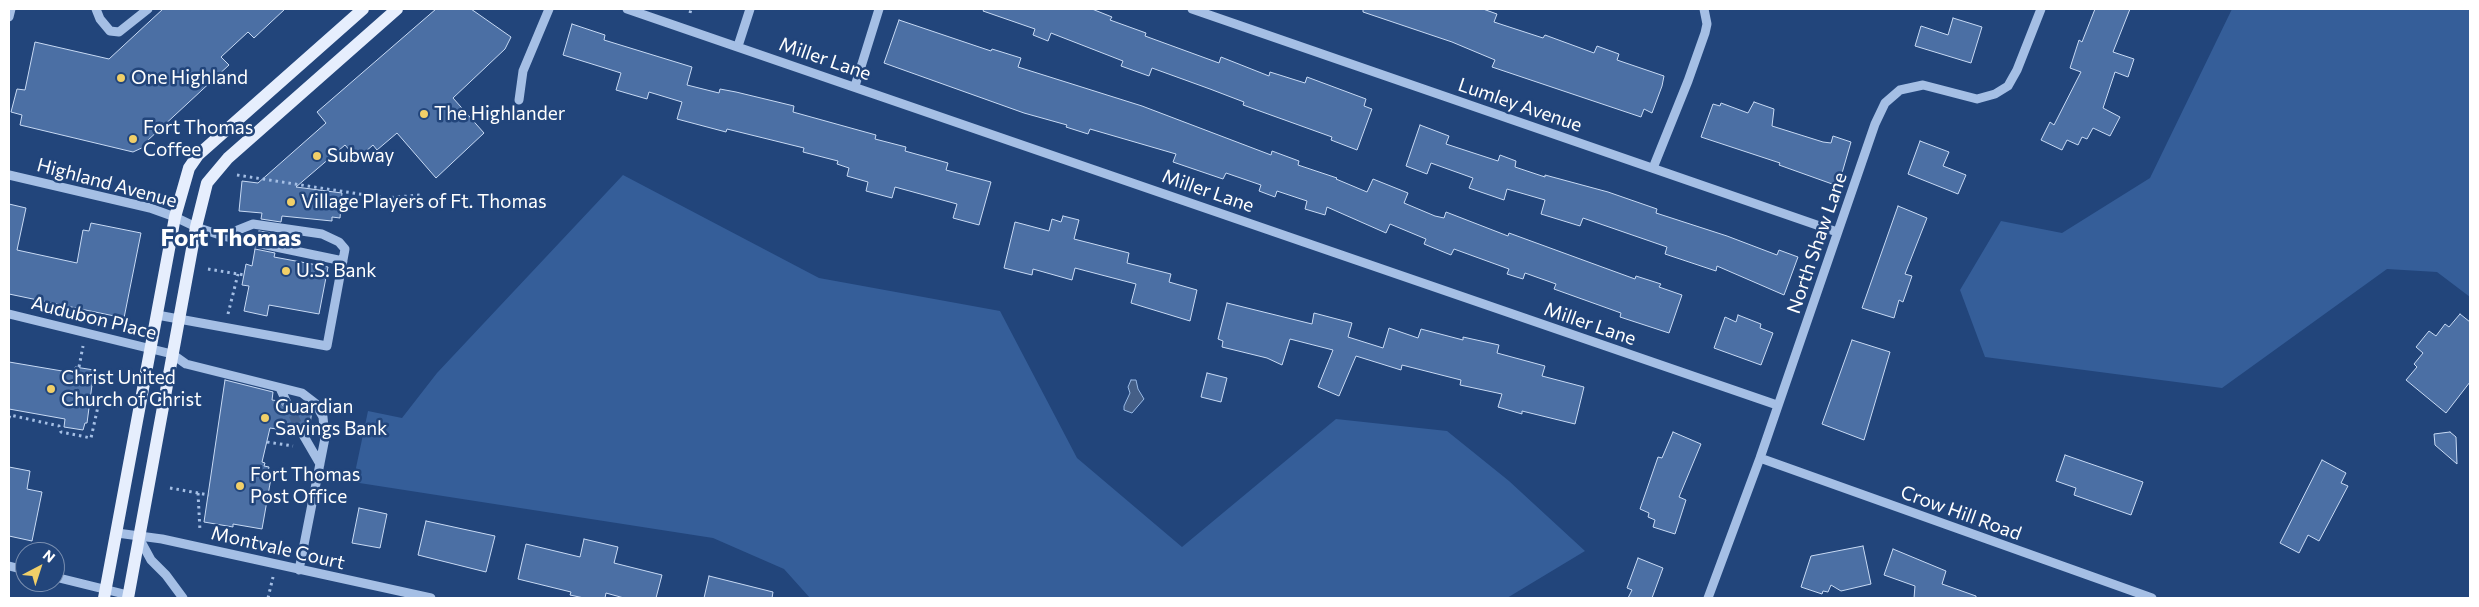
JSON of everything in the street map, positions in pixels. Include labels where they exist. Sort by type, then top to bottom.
[{"type":"main road","points":[[105,593],[175,217],[189,168],[198,156],[363,9]]},
{"type":"main road","points":[[128,596],[196,228],[207,183],[228,158],[397,9]]},
{"type":"street","points":[[9,16],[11,9]]},
{"type":"street","points":[[96,9],[100,19],[110,31],[119,32],[148,9]]},
{"type":"street","points":[[519,100],[523,71],[549,9]]},
{"type":"street","name":"Miller Lane","points":[[627,9],[1777,405]]},
{"type":"street","points":[[738,46],[750,9]]},
{"type":"street","points":[[854,86],[879,9]]},
{"type":"street","name":"Lumley Avenue","points":[[1192,9],[1837,232]]},
{"type":"street","points":[[1652,168],[1688,81],[1705,33],[1707,24],[1704,9]]},
{"type":"street","name":"North Shaw Lane","points":[[1708,598],[1760,458],[1875,124],[1885,103],[1900,90],[1923,84],[1978,99],[1995,94],[2008,86],[2017,70],[2041,9]]},
{"type":"street","name":"Highland Avenue","points":[[9,175],[150,208],[175,217],[196,228],[223,236],[343,261]]},
{"type":"street","points":[[157,315],[327,346],[346,249],[339,242],[322,234],[252,224],[223,236]]},
{"type":"street","name":"Audubon Place","points":[[9,314],[172,354],[186,364],[302,393],[315,403],[322,417],[325,438],[299,570]]},
{"type":"street","points":[[280,388],[287,403]]},
{"type":"street","points":[[302,433],[320,464]]},
{"type":"street","name":"Crow Hill Road","points":[[1760,458],[2152,598]]},
{"type":"street","name":"Montvale Court","points":[[117,533],[162,539],[431,598]]},
{"type":"street","points":[[138,537],[151,560],[166,575],[182,598]]},
{"type":"street","points":[[65,580],[105,593],[128,596]]},
{"type":"path","points":[[237,175],[385,198],[420,195]]},
{"type":"path","points":[[208,269],[244,275]]},
{"type":"path","points":[[225,327],[238,274]]},
{"type":"path","points":[[79,368],[83,346]]},
{"type":"path","points":[[91,400],[118,406]]},
{"type":"path","points":[[9,418],[10,415],[59,426],[61,432],[91,438],[99,402]]},
{"type":"path","points":[[267,442],[311,449]]},
{"type":"path","points":[[170,488],[209,495]]},
{"type":"path","points":[[198,493],[200,531]]},
{"type":"path","points":[[268,598],[273,573]]},
{"type":"shaded area","points":[[2232,9],[2470,9],[2470,297],[2437,272],[2387,269],[2222,388],[1985,357],[1960,290],[2001,221],[2062,233],[2150,178]]},
{"type":"shaded area","points":[[623,175],[819,278],[1000,311],[1077,458],[1182,547],[1336,419],[1447,431],[1509,481],[1585,551],[1507,598],[810,598],[784,569],[713,538],[353,482],[368,411],[402,418],[437,373]]},
{"type":"shaded area","points":[[1131,380],[1136,380],[1138,389],[1144,399],[1132,413],[1124,410],[1130,393],[1128,387]]},
{"type":"building","name":"One Highland","points":[[163,9],[285,9],[254,38],[248,32],[221,57],[229,65],[147,141],[148,145],[133,152],[20,125],[22,115],[11,112],[17,89],[25,90],[35,42],[109,59]]},
{"type":"building","points":[[436,9],[471,9],[511,37],[505,49],[453,98],[484,133],[436,178],[397,133],[377,150],[373,145],[357,159],[345,145],[296,187],[342,193],[340,218],[332,217],[332,221],[282,216],[281,222],[261,219],[262,213],[239,211],[242,181],[258,183],[326,123],[317,112]]},
{"type":"building","points":[[984,9],[1092,9],[1112,17],[1110,20],[1146,33],[1145,36],[1219,63],[1221,57],[1269,76],[1270,72],[1305,83],[1307,77],[1366,99],[1364,106],[1372,109],[1357,150],[1331,140],[1332,137],[1243,105],[1244,102],[1152,68],[1149,76],[1121,66],[1123,61],[1051,33],[1048,41],[1033,35],[1035,29],[983,11]]},
{"type":"building","points":[[1363,9],[1483,9],[1497,14],[1494,22],[1543,38],[1545,35],[1594,53],[1597,46],[1619,54],[1617,60],[1664,76],[1662,86],[1652,113],[1644,109],[1641,117],[1492,67],[1495,60],[1452,42],[1363,12]]},
{"type":"building","points":[[2095,9],[2130,9],[2113,52],[2134,59],[2128,77],[2115,72],[2103,108],[2120,117],[2110,136],[2093,128],[2087,139],[2082,137],[2078,145],[2067,140],[2062,150],[2041,140],[2050,122],[2054,125],[2081,72],[2070,68],[2079,40],[2082,42]]},
{"type":"building","points":[[1953,18],[1982,27],[1971,63],[1915,46],[1921,26],[1948,35]]},
{"type":"building","points":[[899,20],[991,51],[992,49],[1021,58],[1018,67],[1142,106],[1271,155],[1272,151],[1299,161],[1298,165],[1337,178],[1367,192],[1373,179],[1408,193],[1404,203],[1435,216],[1444,218],[1446,212],[1508,236],[1509,233],[1635,279],[1636,276],[1661,284],[1659,287],[1682,295],[1669,333],[1620,317],[1621,313],[1554,289],[1556,284],[1525,273],[1523,279],[1507,274],[1509,269],[1454,249],[1451,255],[1424,244],[1426,239],[1390,224],[1386,233],[1327,207],[1325,215],[1305,209],[1307,201],[1277,191],[1275,197],[1259,191],[1261,185],[1226,173],[1223,179],[1173,162],[1176,154],[1090,129],[1088,134],[1066,127],[1067,125],[1024,113],[884,63]]},
{"type":"building","points":[[572,24],[605,35],[604,40],[692,67],[687,85],[719,93],[720,89],[736,92],[794,106],[793,112],[876,135],[875,139],[906,147],[905,151],[948,163],[946,170],[991,182],[979,225],[953,218],[957,204],[895,187],[892,198],[866,191],[868,182],[847,176],[849,168],[837,164],[838,161],[803,152],[804,148],[727,129],[726,132],[677,119],[682,102],[649,92],[647,99],[616,90],[621,73],[563,55]]},
{"type":"building","points":[[1754,102],[1774,109],[1772,126],[1823,142],[1831,143],[1833,136],[1851,142],[1840,180],[1837,179],[1835,185],[1779,165],[1780,163],[1701,137],[1713,104],[1720,106],[1721,103],[1748,113]]},
{"type":"building","points":[[1420,125],[1449,136],[1446,144],[1498,161],[1500,155],[1516,161],[1515,167],[1545,177],[1545,175],[1608,192],[1657,209],[1656,213],[1727,236],[1777,255],[1779,250],[1798,257],[1784,295],[1717,266],[1716,271],[1665,254],[1667,247],[1583,218],[1580,226],[1541,214],[1545,200],[1507,189],[1504,200],[1469,188],[1473,178],[1431,163],[1427,174],[1406,166]]},
{"type":"building","points":[[1920,141],[1949,152],[1943,166],[1966,175],[1958,194],[1908,174]]},
{"type":"building","points":[[9,204],[26,208],[17,250],[77,263],[83,230],[89,231],[91,223],[141,233],[124,318],[9,294]]},
{"type":"building","points":[[1898,206],[1927,218],[1905,274],[1912,276],[1903,302],[1899,300],[1894,318],[1862,308]]},
{"type":"building","points":[[1063,216],[1079,220],[1074,239],[1129,253],[1127,263],[1171,274],[1169,282],[1197,290],[1190,321],[1131,303],[1136,284],[1075,268],[1072,280],[1033,269],[1032,275],[1004,268],[1015,222],[1049,231],[1052,219],[1061,222]]},
{"type":"building","points":[[259,231],[279,234],[277,241],[258,237]]},
{"type":"building","name":"U.S. Bank","points":[[255,249],[275,253],[274,257],[328,267],[319,314],[269,305],[267,316],[244,311],[249,286],[242,285],[246,264],[252,266]]},
{"type":"building","points":[[1227,303],[1312,324],[1314,313],[1352,323],[1348,337],[1383,348],[1389,328],[1418,338],[1421,329],[1463,340],[1463,337],[1499,345],[1497,353],[1545,366],[1542,376],[1584,387],[1575,424],[1522,411],[1522,414],[1498,407],[1502,394],[1460,385],[1461,380],[1402,365],[1401,370],[1356,356],[1339,396],[1318,387],[1333,350],[1290,339],[1282,365],[1267,358],[1222,347],[1223,341],[1218,339]]},
{"type":"building","points":[[2460,314],[2470,322],[2470,382],[2446,413],[2406,380],[2417,367],[2414,364],[2423,353],[2416,347],[2429,331],[2436,336],[2445,324],[2449,327]]},
{"type":"building","points":[[1738,315],[1761,324],[1760,328],[1773,333],[1761,365],[1714,348],[1725,317],[1736,322]]},
{"type":"building","points":[[1852,340],[1890,352],[1864,440],[1822,424]]},
{"type":"building","name":"Christ United Church of Christ","points":[[9,362],[74,373],[75,367],[94,370],[87,423],[85,423],[83,430],[64,427],[65,419],[9,409]]},
{"type":"building","points":[[1207,373],[1227,378],[1221,402],[1201,397]]},
{"type":"building","points":[[225,380],[273,392],[272,400],[279,401],[286,409],[290,408],[293,404],[309,406],[312,410],[309,432],[302,427],[298,428],[296,432],[270,428],[262,462],[265,463],[264,466],[269,467],[267,477],[271,478],[262,529],[204,522]]},
{"type":"building","points":[[1673,432],[1701,444],[1679,497],[1686,500],[1675,534],[1653,527],[1655,520],[1648,517],[1649,513],[1640,509],[1658,457],[1662,458]]},
{"type":"building","points":[[2450,432],[2456,437],[2457,464],[2435,445],[2434,434]]},
{"type":"building","points":[[2065,455],[2143,482],[2131,515],[2074,495],[2076,488],[2056,481]]},
{"type":"building","points":[[2322,460],[2346,473],[2341,483],[2348,486],[2319,541],[2308,535],[2299,553],[2280,543]]},
{"type":"building","points":[[9,467],[30,471],[27,489],[42,492],[32,541],[9,536]]},
{"type":"building","points":[[359,508],[387,514],[380,548],[352,543]]},
{"type":"building","points":[[426,521],[495,536],[486,572],[418,555]]},
{"type":"building","points":[[584,539],[618,547],[614,563],[662,575],[656,598],[624,598],[606,593],[605,598],[584,598],[570,595],[571,592],[518,579],[526,544],[580,557]]},
{"type":"building","points":[[1863,546],[1871,584],[1841,591],[1831,585],[1828,592],[1823,591],[1822,594],[1801,587],[1811,556]]},
{"type":"building","points":[[1893,549],[1946,571],[1942,584],[1976,596],[1976,598],[1914,598],[1915,586],[1884,575]]},
{"type":"building","points":[[1638,558],[1663,568],[1652,598],[1628,598],[1632,590],[1627,588]]},
{"type":"building","points":[[709,576],[773,592],[772,598],[704,598]]},
{"type":"tunnel","points":[[287,403],[302,433]]},
{"type":"place","name":"One Highland","points":[[121,78]]},
{"type":"place","name":"The Highlander","points":[[424,114]]},
{"type":"place","name":"Fort Thomas Coffee","points":[[133,139]]},
{"type":"place","name":"Subway","points":[[317,156]]},
{"type":"place","name":"Village Players of Ft. Thomas","points":[[291,202]]},
{"type":"place","name":"U.S. Bank","points":[[286,271]]},
{"type":"place","name":"Christ United Church of Christ","points":[[51,389]]},
{"type":"place","name":"Guardian Savings Bank","points":[[265,418]]},
{"type":"place","name":"Fort Thomas Post Office","points":[[240,486]]},
{"type":"district","name":"Fort Thomas","points":[[231,238]]}]
